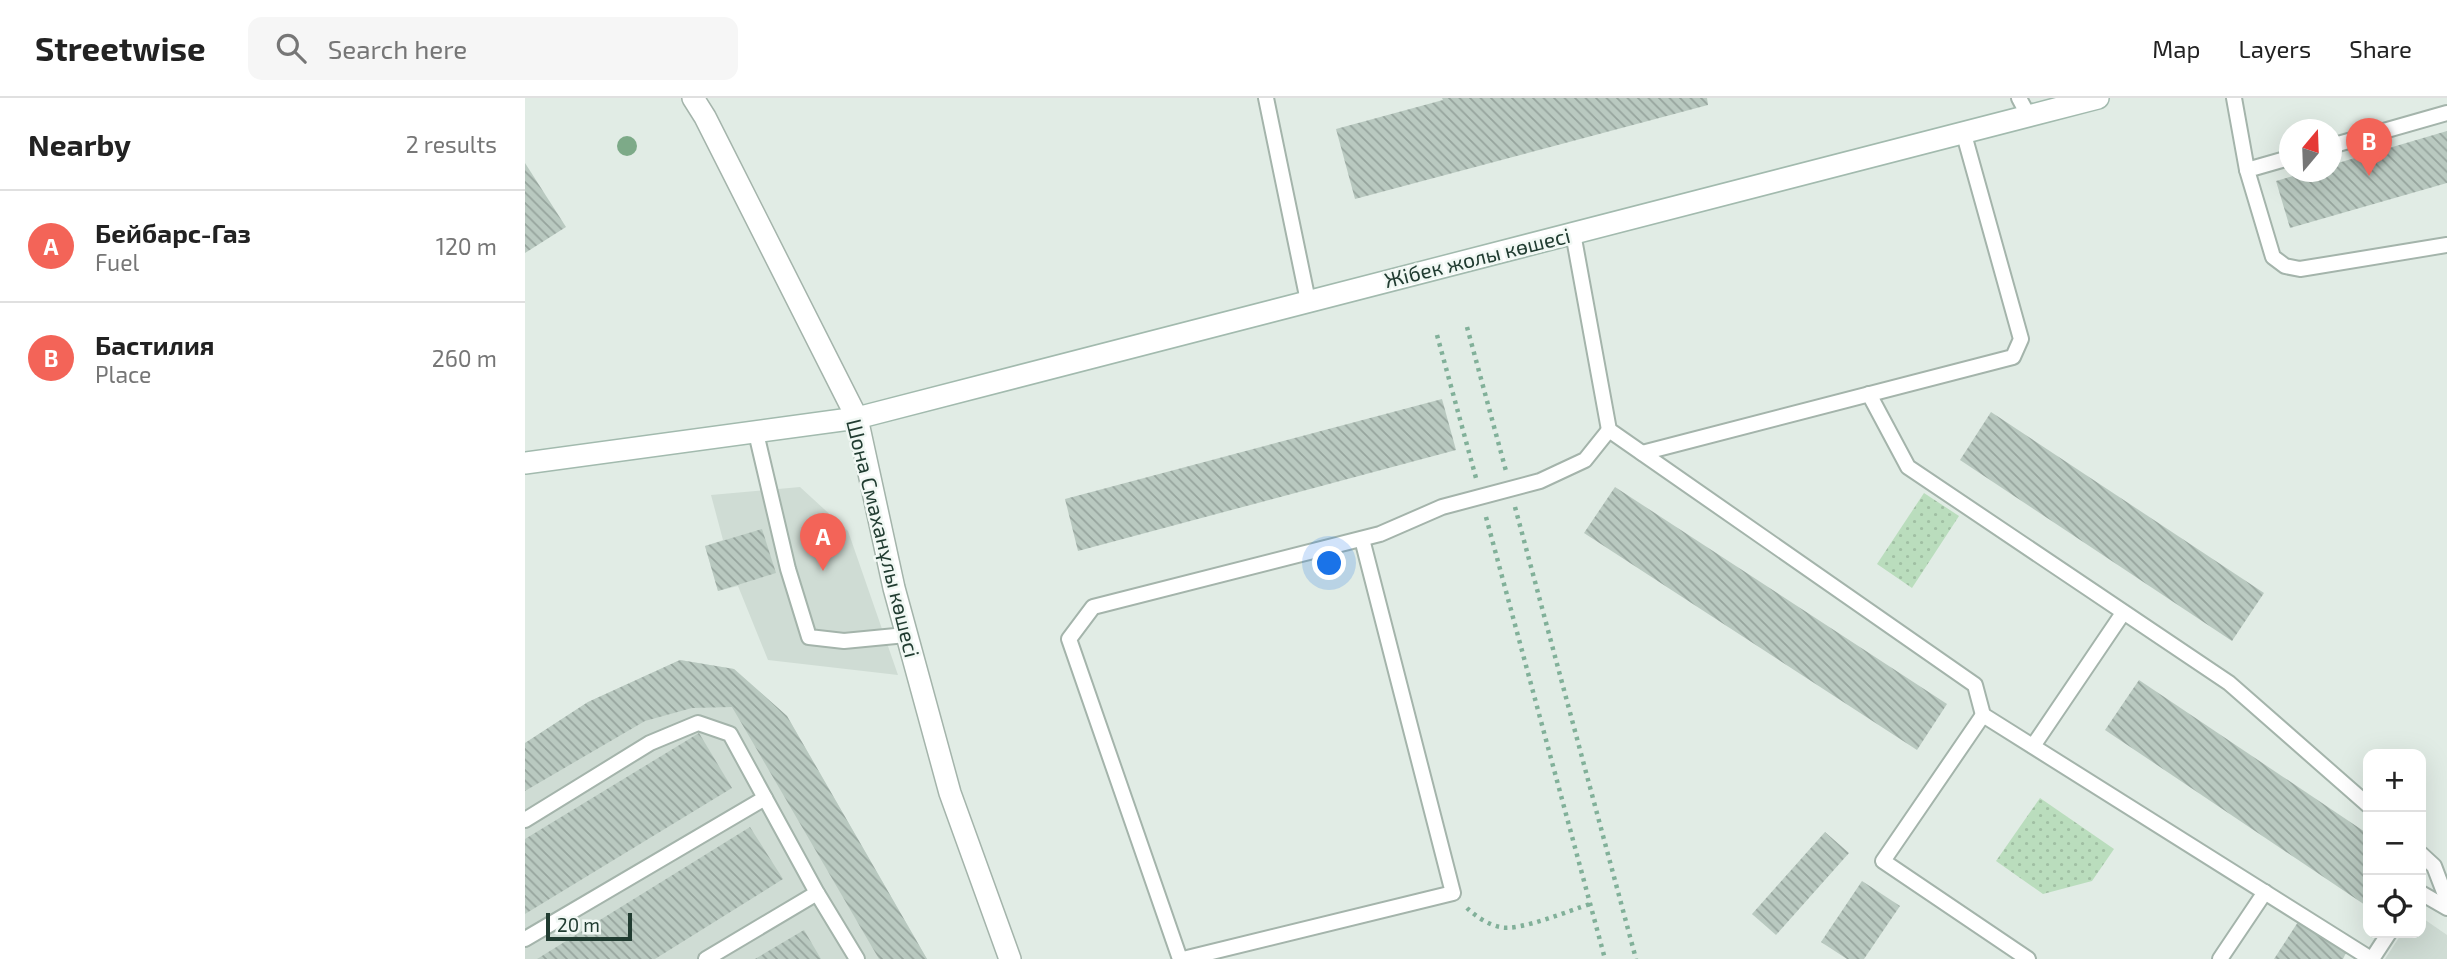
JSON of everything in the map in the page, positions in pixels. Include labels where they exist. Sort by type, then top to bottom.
[{"type":"main road","name":"Шона Смаханұлы көшесі","points":[[693,98],[857,418],[894,588],[950,793],[1010,959]]},
{"type":"main road","name":"Жібек жолы көшесі","points":[[525,463],[857,418],[1963,131],[2024,106],[2098,98]]},
{"type":"lane","points":[[1266,98],[1308,301]]},
{"type":"lane","points":[[2234,98],[2246,170],[2273,257],[2285,267],[2300,269],[2447,245]]},
{"type":"lane","points":[[2342,143],[2447,113]]},
{"type":"lane","points":[[1642,453],[2013,357],[2021,339],[1963,131]]},
{"type":"lane","points":[[2246,170],[2279,161]]},
{"type":"lane","points":[[1573,233],[1609,430],[1975,685],[1983,715],[2371,959],[2386,938]]},
{"type":"lane","points":[[1869,394],[1908,467],[2229,683],[2363,801]]},
{"type":"lane","points":[[1362,539],[1453,893],[1181,959],[1069,639],[1093,607],[1380,534],[1442,508],[1540,481],[1585,460],[1609,430]]},
{"type":"lane","points":[[756,433],[788,569],[809,637],[844,641],[906,635]]},
{"type":"lane","points":[[2033,746],[2123,613]]},
{"type":"lane","points":[[1983,715],[1883,861],[2028,959]]},
{"type":"lane","points":[[525,820],[650,743],[698,723],[730,734],[817,893],[857,959]]},
{"type":"lane","points":[[525,939],[765,798]]},
{"type":"lane","points":[[2426,859],[2434,866],[2447,901]]},
{"type":"lane","points":[[2220,959],[2265,892]]},
{"type":"lane","points":[[706,959],[817,893]]},
{"type":"lane","points":[[2426,896],[2447,908]]},
{"type":"path","points":[[1467,327],[1636,959]]},
{"type":"path","points":[[1437,335],[1605,959]]},
{"type":"path","points":[[1453,893],[1473,914],[1502,928],[1538,922],[1590,904]]},
{"type":"shaded area","points":[[800,487],[848,531],[898,675],[768,660],[738,586],[718,591],[705,546],[723,540],[711,495]]},
{"type":"shaded area","points":[[680,660],[734,669],[787,716],[927,959],[525,959],[525,743],[588,702]]},
{"type":"shaded area","points":[[2426,920],[2447,935],[2447,959],[2385,959],[2399,938],[2426,938]]},
{"type":"green space","points":[[1924,493],[1959,516],[1912,588],[1877,564]]},
{"type":"green space","points":[[2040,798],[2114,849],[2092,881],[2043,894],[1996,861]]},
{"type":"building","points":[[1442,98],[1707,98],[1708,105],[1355,199],[1336,129],[1443,100]]},
{"type":"building","points":[[2447,131],[2447,183],[2290,228],[2276,181],[2342,182],[2342,162]]},
{"type":"building","points":[[525,163],[566,227],[525,253]]},
{"type":"building","points":[[1442,399],[1456,450],[1078,551],[1065,499]]},
{"type":"building","points":[[1991,412],[2264,593],[2232,641],[1960,460]]},
{"type":"building","points":[[1615,487],[1947,704],[1917,750],[1584,533]]},
{"type":"building","points":[[762,529],[776,573],[718,591],[705,546]]},
{"type":"building","points":[[680,660],[734,669],[787,716],[927,959],[879,959],[732,707],[692,708],[645,721],[525,791],[525,743],[588,702]]},
{"type":"building","points":[[2139,680],[2363,831],[2363,904],[2105,730]]},
{"type":"building","points":[[699,733],[732,788],[525,914],[525,839]]},
{"type":"building","points":[[750,827],[783,879],[655,959],[537,959]]},
{"type":"building","points":[[1825,832],[1849,853],[1776,935],[1752,914]]},
{"type":"building","points":[[1862,881],[1900,906],[1864,959],[1847,959],[1821,942]]},
{"type":"building","points":[[2298,922],[2346,953],[2343,959],[2274,959]]},
{"type":"building","points":[[804,930],[821,959],[755,959]]},
{"type":"place","name":"Бастилия","points":[[2369,176]]},
{"type":"place","name":"Бейбарс-Газ","points":[[823,571]]}]
